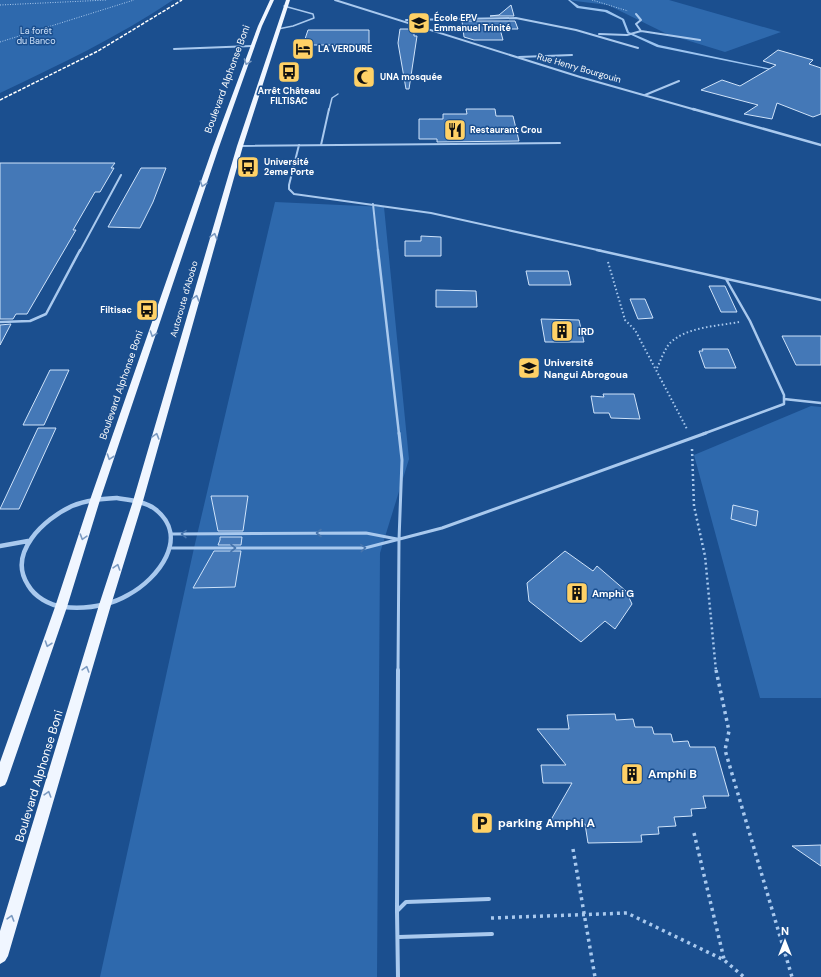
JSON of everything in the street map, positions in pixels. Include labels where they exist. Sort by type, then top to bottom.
[{"type":"main road","name":"Boulevard Alphonse Boni","points":[[0,781],[61,607],[95,500],[172,279],[213,153],[252,46],[272,0]]},
{"type":"main road","name":"Autoroute d'Abobo","points":[[105,605],[138,501],[240,146],[284,6],[288,0]]},
{"type":"main road","name":"Boulevard Alphonse Boni","points":[[0,956],[105,605]]},
{"type":"street","name":"Rue Henry Bourgouin","points":[[335,0],[644,95],[821,145]]},
{"type":"street","points":[[636,14],[641,20],[636,24],[641,31]]},
{"type":"street","points":[[402,20],[516,18],[593,34],[638,48]]},
{"type":"street","points":[[593,34],[629,35],[641,31],[700,40]]},
{"type":"street","points":[[174,49],[252,46]]},
{"type":"street","points":[[519,57],[572,55]]},
{"type":"street","points":[[644,95],[679,81]]},
{"type":"street","points":[[117,498],[138,501],[154,508],[166,520],[171,534],[170,548],[162,567],[148,583],[128,596],[105,605],[83,608],[61,607],[38,598],[23,582],[20,562],[28,541],[45,522],[68,508],[95,500],[117,498]]},
{"type":"street","points":[[0,546],[28,541]]},
{"type":"lane","points":[[277,29],[293,26],[314,18],[313,14],[284,6]]},
{"type":"lane","points":[[321,145],[332,98],[338,94]]},
{"type":"lane","points":[[240,146],[560,144]]},
{"type":"lane","points":[[299,145],[289,185],[290,191],[300,195],[431,213],[821,300]]},
{"type":"lane","points":[[0,322],[27,322],[46,314],[121,174]]},
{"type":"lane","points":[[373,204],[402,460],[399,540],[398,977]]},
{"type":"lane","points":[[170,548],[365,548],[442,528],[774,409],[784,404],[784,395],[750,321],[726,279]]},
{"type":"lane","points":[[784,399],[821,403]]},
{"type":"lane","points":[[171,534],[366,533],[399,540]]},
{"type":"lane","points":[[398,911],[406,902],[489,899]]},
{"type":"lane","points":[[399,937],[492,934]]},
{"type":"path","points":[[0,5],[107,0]]},
{"type":"path","points":[[0,42],[134,0]]},
{"type":"path","points":[[592,0],[636,14]]},
{"type":"path","points":[[614,254],[608,261],[625,320],[635,330],[657,368],[692,438],[694,506],[705,556],[714,661],[729,731],[724,750],[792,977]]},
{"type":"path","points":[[657,368],[664,352],[673,340],[698,330],[750,321]]},
{"type":"path","points":[[694,833],[724,960]]},
{"type":"path","points":[[573,849],[595,977]]},
{"type":"path","points":[[491,918],[585,916],[627,913],[724,960],[744,977]]},
{"type":"green space","name":"La forêt du Banco","points":[[0,0],[173,0],[110,38],[0,93]]},
{"type":"green space","points":[[567,0],[669,0],[781,32],[725,52],[667,34],[608,5]]},
{"type":"green space","points":[[275,202],[384,207],[409,459],[380,553],[377,977],[100,977],[194,548]]},
{"type":"green space","points":[[811,406],[821,407],[821,698],[760,698],[694,455]]},
{"type":"building","points":[[511,5],[514,16],[490,16],[499,15]]},
{"type":"building","points":[[462,21],[515,21],[518,29],[500,29],[503,40],[474,40],[464,37]]},
{"type":"building","points":[[400,29],[414,29],[414,36],[417,36],[409,89],[406,89],[398,43]]},
{"type":"building","points":[[308,30],[369,30],[369,45],[303,45]]},
{"type":"building","points":[[778,50],[813,60],[809,64],[821,68],[821,114],[813,117],[777,103],[772,119],[744,114],[758,105],[701,90],[722,80],[740,86],[776,65],[763,61]]},
{"type":"building","points":[[466,109],[495,109],[496,116],[513,116],[519,141],[437,142],[437,139],[419,139],[419,119],[443,119],[443,114],[467,114]]},
{"type":"building","points":[[0,163],[115,163],[111,168],[114,168],[100,192],[95,192],[73,230],[76,230],[27,314],[16,314],[13,319],[0,319]]},
{"type":"building","points":[[141,168],[166,168],[153,202],[140,228],[108,227]]},
{"type":"building","points":[[421,236],[441,237],[441,256],[405,256],[405,241],[421,241]]},
{"type":"building","points":[[526,271],[568,271],[571,285],[529,285]]},
{"type":"building","points":[[709,286],[725,286],[737,312],[721,312]]},
{"type":"building","points":[[436,290],[476,291],[477,307],[436,307]]},
{"type":"building","points":[[630,299],[645,299],[653,318],[638,319]]},
{"type":"building","name":"IRD","points":[[541,319],[579,320],[584,342],[545,342]]},
{"type":"building","points":[[11,324],[0,345],[0,325]]},
{"type":"building","points":[[782,336],[821,336],[821,365],[796,365]]},
{"type":"building","points":[[702,349],[728,349],[736,368],[705,368],[699,351],[703,351]]},
{"type":"building","points":[[50,370],[69,370],[44,425],[23,425]]},
{"type":"building","points":[[603,394],[634,394],[640,419],[611,418],[609,413],[594,413],[591,396],[604,397]]},
{"type":"building","points":[[38,428],[56,428],[19,509],[0,509]]},
{"type":"building","points":[[211,496],[248,496],[243,531],[218,531]]},
{"type":"building","points":[[733,505],[758,511],[756,526],[731,519]]},
{"type":"building","points":[[220,537],[242,537],[241,545],[218,545]]},
{"type":"building","points":[[214,551],[241,551],[235,587],[193,588]]},
{"type":"building","name":"Amphi G","points":[[565,551],[593,571],[597,566],[626,591],[632,604],[615,629],[605,621],[581,642],[529,601],[527,583]]},
{"type":"building","name":"Amphi B","points":[[615,714],[616,720],[633,719],[635,727],[652,727],[654,734],[671,734],[673,742],[688,741],[690,747],[715,747],[729,796],[703,796],[706,808],[691,809],[692,816],[674,817],[676,826],[658,827],[659,834],[641,835],[642,842],[588,843],[585,824],[548,825],[572,783],[543,783],[541,765],[566,765],[537,729],[569,729],[567,715]]},
{"type":"building","points":[[821,845],[821,866],[792,846]]},
{"type":"waterway","points":[[569,0],[578,7],[606,11],[623,20],[628,32],[658,46],[776,70]]},
{"type":"railway","points":[[0,100],[98,51],[182,0]]},
{"type":"place","name":"École EPV Emmanuel Trinité","points":[[419,23]]},
{"type":"place","name":"LA VERDURE","points":[[303,49]]},
{"type":"place","name":"Arrêt Château FILTISAC","points":[[289,72]]},
{"type":"place","name":"UNA mosquée","points":[[364,77]]},
{"type":"place","name":"Restaurant Crou","points":[[455,130]]},
{"type":"place","name":"Université 2eme Porte","points":[[248,167]]},
{"type":"place","name":"Filtisac","points":[[147,310]]},
{"type":"place","name":"IRD","points":[[562,331]]},
{"type":"place","name":"Université Nangui Abrogoua","points":[[529,368]]},
{"type":"place","name":"Amphi G","points":[[577,593]]},
{"type":"place","name":"Amphi B","points":[[632,774]]},
{"type":"place","name":"parking Amphi A","points":[[482,823]]}]
